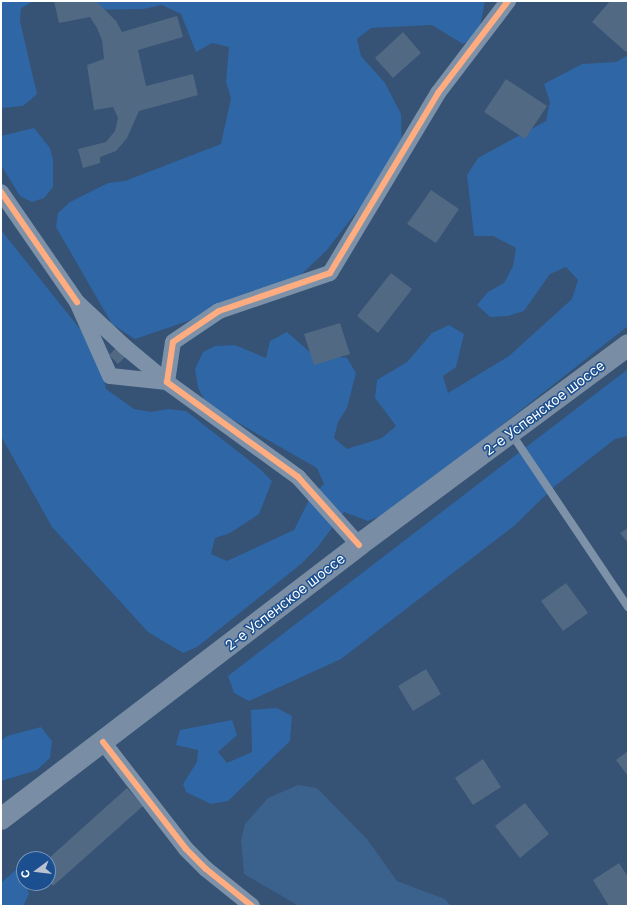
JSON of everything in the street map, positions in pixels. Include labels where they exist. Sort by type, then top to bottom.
[{"type":"main road","name":"2-е Успенское шоссе","points":[[2,816],[103,742],[359,545],[628,345]]},
{"type":"street","points":[[167,382],[173,342],[219,310],[330,273],[438,93],[508,1]]},
{"type":"street","points":[[1,192],[77,302],[110,376],[167,382]]},
{"type":"street","points":[[77,302],[167,382],[298,477],[359,545]]},
{"type":"street","points":[[103,742],[186,849],[206,869],[252,906]]},
{"type":"lane","points":[[511,432],[628,607]]},
{"type":"shaded area","points":[[1,1],[34,1],[21,8],[20,21],[37,94],[23,106],[1,108]]},
{"type":"shaded area","points":[[79,1],[485,1],[478,36],[463,44],[432,25],[371,28],[357,39],[361,56],[385,83],[401,114],[402,154],[326,251],[288,287],[135,339],[112,324],[56,227],[58,213],[70,202],[108,183],[125,181],[221,144],[231,98],[226,82],[229,47],[212,43],[196,52],[181,14],[162,5],[144,9],[80,10]]},
{"type":"shaded area","points":[[628,55],[628,326],[391,512],[368,521],[344,512],[317,548],[301,564],[197,647],[183,653],[148,632],[52,527],[1,436],[1,230],[100,354],[106,389],[134,409],[151,412],[168,409],[186,411],[260,469],[272,481],[259,514],[230,533],[215,538],[211,554],[227,561],[294,530],[310,498],[324,484],[317,468],[207,405],[198,388],[195,369],[203,352],[215,346],[235,345],[266,358],[270,341],[287,332],[312,354],[347,358],[356,373],[347,408],[338,422],[334,438],[347,449],[382,438],[396,426],[375,398],[377,380],[407,362],[432,333],[449,325],[464,334],[456,367],[443,376],[448,393],[509,356],[572,299],[578,280],[566,267],[550,274],[524,311],[508,316],[490,317],[477,305],[488,292],[504,283],[513,266],[516,248],[493,236],[474,236],[467,175],[478,158],[546,121],[550,102],[544,84],[582,64],[616,62]]},
{"type":"shaded area","points":[[34,128],[50,148],[53,160],[53,187],[44,198],[32,202],[20,196],[1,165],[1,136]]},
{"type":"shaded area","points":[[628,369],[628,436],[615,439],[555,486],[514,526],[341,659],[249,701],[234,693],[228,676]]},
{"type":"shaded area","points":[[277,708],[292,716],[290,741],[228,801],[211,804],[186,792],[183,784],[197,762],[198,750],[176,745],[180,730],[232,720],[237,735],[218,752],[227,763],[252,752],[251,710]]},
{"type":"shaded area","points":[[41,727],[52,741],[50,758],[37,770],[1,781],[1,741],[7,736]]},
{"type":"shaded area","points":[[298,785],[317,788],[367,839],[397,881],[445,899],[451,906],[299,906],[244,874],[241,840],[245,824],[268,798]]},
{"type":"shaded area","points":[[16,870],[16,891],[28,891],[29,894],[23,906],[1,906],[1,883]]},
{"type":"building","points":[[54,1],[96,1],[116,21],[122,32],[177,16],[183,37],[138,50],[146,86],[193,74],[198,95],[139,111],[127,138],[116,151],[100,157],[100,163],[83,168],[78,149],[106,142],[115,131],[118,118],[113,107],[94,110],[87,65],[104,59],[102,40],[97,28],[90,17],[59,23]]},
{"type":"building","points":[[610,1],[628,1],[628,50],[626,52],[592,22]]},
{"type":"building","points":[[403,32],[421,53],[393,78],[375,58]]},
{"type":"building","points":[[506,79],[547,106],[525,139],[484,112]]},
{"type":"building","points":[[431,190],[459,209],[436,243],[407,224]]},
{"type":"building","points":[[391,273],[412,289],[378,333],[357,316]]},
{"type":"building","points":[[340,323],[350,354],[314,365],[304,334]]},
{"type":"building","points":[[117,347],[126,356],[118,364],[109,355]]},
{"type":"building","points":[[628,528],[628,543],[620,533]]},
{"type":"building","points":[[566,583],[588,613],[563,631],[541,601]]},
{"type":"building","points":[[426,669],[441,694],[413,711],[398,686]]},
{"type":"building","points":[[628,751],[628,776],[616,760]]},
{"type":"building","points":[[483,759],[501,787],[473,805],[455,778]]},
{"type":"building","points":[[127,788],[143,806],[56,883],[56,852]]},
{"type":"building","points":[[525,803],[549,834],[520,858],[495,826]]},
{"type":"building","points":[[619,863],[628,877],[628,906],[609,906],[593,880]]},
{"type":"cycle path","points":[[359,545],[298,477],[167,382],[173,342],[219,311],[330,273],[438,93],[508,1]]},
{"type":"cycle path","points":[[1,192],[77,302]]},
{"type":"cycle path","points":[[103,742],[186,849],[206,869],[252,906]]}]
